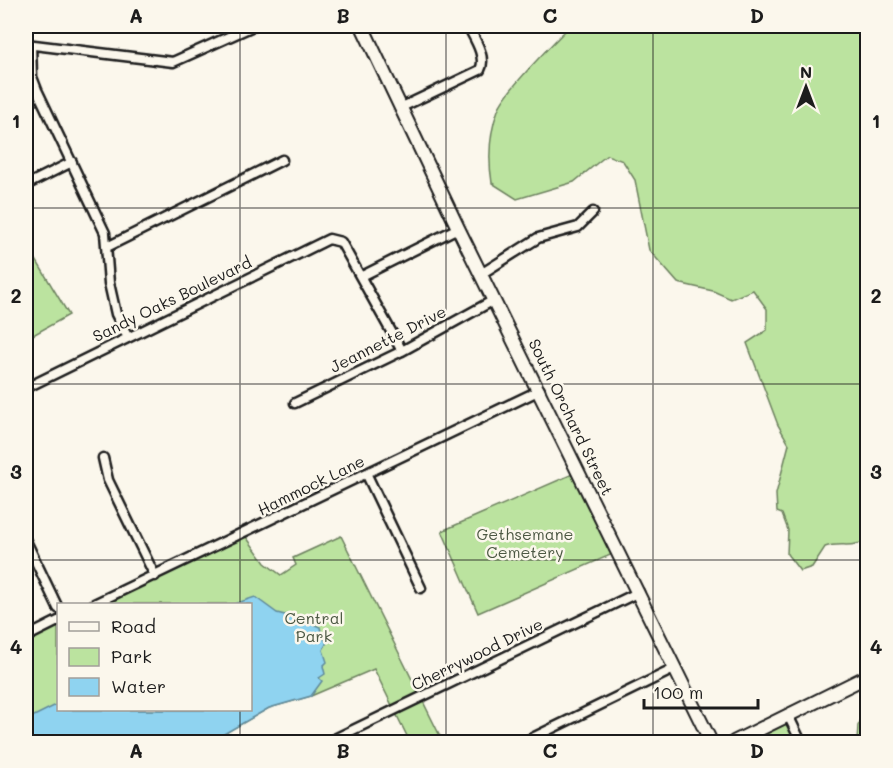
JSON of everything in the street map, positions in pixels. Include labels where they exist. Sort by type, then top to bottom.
[{"type":"street","points":[[128,338],[116,314],[109,283],[105,233],[32,77],[28,44],[173,62],[253,26]]},
{"type":"street","name":"South Orchard Street","points":[[362,26],[458,228],[540,390],[711,742]]},
{"type":"street","points":[[402,107],[480,70],[483,64],[468,26]]},
{"type":"street","points":[[107,247],[282,160]]},
{"type":"street","points":[[26,185],[72,162]]},
{"type":"street","points":[[481,274],[538,238],[578,227],[593,212]]},
{"type":"street","points":[[402,351],[362,276],[458,228]]},
{"type":"street","name":"Sandy Oaks Boulevard","points":[[26,388],[332,239],[342,242],[362,276]]},
{"type":"street","name":"Jeannette Drive","points":[[294,403],[402,351],[494,300]]},
{"type":"street","name":"Hammock Lane","points":[[96,603],[540,390]]},
{"type":"street","points":[[103,458],[108,480],[155,576]]},
{"type":"street","points":[[367,475],[421,588]]},
{"type":"street","points":[[26,541],[57,606]]},
{"type":"street","name":"Cherrywood Drive","points":[[328,742],[639,592]]},
{"type":"street","points":[[26,637],[57,622]]},
{"type":"street","points":[[524,742],[676,668]]},
{"type":"street","points":[[734,742],[867,676]]},
{"type":"street","points":[[788,715],[801,742]]},
{"type":"green space","points":[[570,26],[867,26],[867,547],[863,542],[854,545],[825,547],[812,567],[800,571],[787,554],[788,530],[782,514],[777,512],[776,494],[789,444],[778,425],[747,343],[767,330],[767,309],[753,290],[731,299],[713,291],[678,283],[649,250],[635,180],[623,161],[607,155],[574,182],[517,199],[492,183],[490,146],[498,110],[520,79]]},
{"type":"green space","points":[[26,243],[69,315],[26,339]]},
{"type":"green space","name":"Gethsemane Cemetery","points":[[575,473],[615,553],[478,613],[442,531]]},
{"type":"green space","name":"Central Park","points":[[244,534],[265,563],[281,575],[296,565],[293,558],[341,536],[443,742],[410,742],[374,669],[311,696],[269,708],[210,742],[26,742],[26,637],[57,622],[57,711],[252,711],[252,603],[97,603]]},
{"type":"green space","points":[[867,707],[867,742],[857,742],[858,726]]},
{"type":"green space","points":[[786,721],[797,742],[743,742]]},
{"type":"water","points":[[255,597],[277,613],[320,627],[322,637],[327,642],[323,650],[327,662],[323,666],[325,674],[319,678],[322,681],[311,696],[269,708],[210,742],[26,742],[26,720],[57,704],[57,711],[252,711],[252,603],[237,603]]}]
